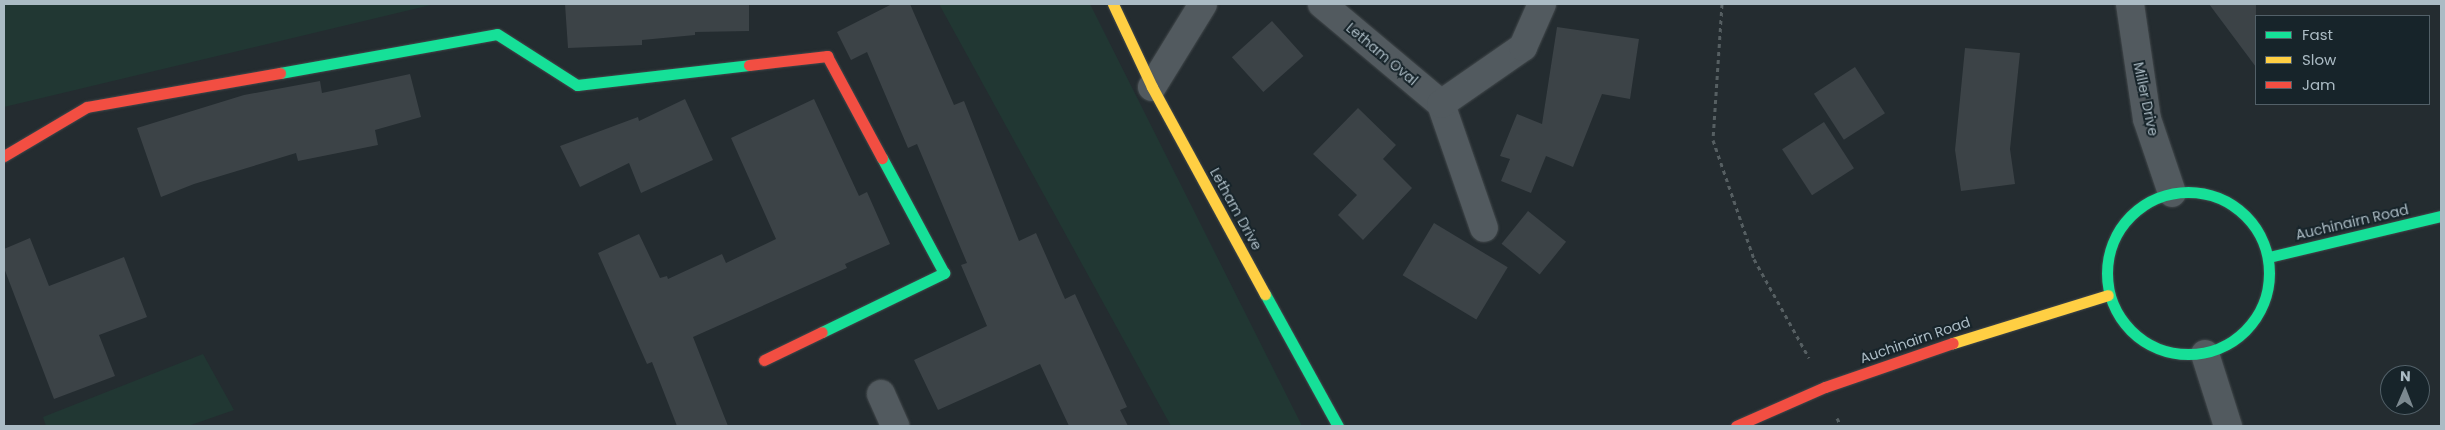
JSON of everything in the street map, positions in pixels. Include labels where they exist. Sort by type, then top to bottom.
[{"type":"street","name":"Letham Drive","points":[[1113,4],[1152,87],[1338,426]]},
{"type":"street","points":[[1152,87],[1203,4]]},
{"type":"street","name":"Letham Oval","points":[[1322,4],[1441,104]]},
{"type":"street","points":[[1484,228],[1441,104],[1523,47],[1542,4]]},
{"type":"street","name":"Miller Drive","points":[[2130,4],[2147,119],[2172,192]]},
{"type":"street","points":[[4,156],[87,107],[497,34],[577,85],[827,56],[944,273],[764,360]]},
{"type":"street","points":[[2172,192],[2213,195],[2249,218],[2269,257],[2265,303],[2244,334],[2205,354],[2166,353],[2126,329],[2108,295],[2109,249],[2134,212],[2172,192]]},
{"type":"street","name":"Auchinairn Road","points":[[2269,257],[2441,216]]},
{"type":"street","name":"Auchinairn Road","points":[[1736,426],[1825,387],[1972,336],[2108,295]]},
{"type":"street","points":[[2205,354],[2228,426]]},
{"type":"street","points":[[881,394],[895,426]]},
{"type":"path","points":[[1722,4],[1714,140],[1754,260],[1825,387],[1841,426]]},
{"type":"green space","points":[[4,4],[435,4],[4,107]]},
{"type":"green space","points":[[939,4],[1090,4],[1302,426],[1171,426]]},
{"type":"green space","points":[[203,354],[234,410],[188,426],[46,426],[43,417]]},
{"type":"building","points":[[565,4],[749,4],[749,31],[695,32],[695,35],[642,40],[642,45],[568,48]]},
{"type":"building","points":[[892,4],[910,4],[954,105],[964,101],[1019,241],[1036,233],[1065,299],[1075,294],[1127,407],[1120,410],[1128,426],[1069,426],[1040,364],[938,410],[914,360],[987,326],[961,265],[967,263],[917,144],[908,148],[867,52],[851,60],[837,32]]},
{"type":"building","points":[[2209,4],[2256,4],[2255,66]]},
{"type":"building","points":[[1272,21],[1303,56],[1263,92],[1232,57]]},
{"type":"building","points":[[1557,27],[1639,39],[1630,99],[1602,94],[1573,167],[1546,156],[1531,193],[1501,181],[1510,159],[1500,156],[1517,114],[1542,124]]},
{"type":"building","points":[[1965,48],[2020,53],[2010,149],[2015,184],[1961,191],[1955,150]]},
{"type":"building","points":[[1855,67],[1885,113],[1844,140],[1814,94]]},
{"type":"building","points":[[410,74],[421,117],[375,130],[378,145],[298,161],[296,153],[194,184],[161,197],[137,128],[244,95],[320,81],[322,93]]},
{"type":"building","points":[[685,99],[713,160],[641,193],[629,163],[580,187],[560,146],[638,117],[639,121]]},
{"type":"building","points":[[814,99],[859,196],[867,192],[890,244],[845,264],[847,268],[693,337],[728,426],[677,426],[652,362],[647,364],[598,253],[639,234],[660,278],[667,276],[668,279],[722,254],[726,263],[776,239],[731,138]]},
{"type":"building","points":[[1358,108],[1396,145],[1383,159],[1412,188],[1363,240],[1338,215],[1357,195],[1313,154]]},
{"type":"building","points":[[1824,122],[1854,168],[1812,195],[1782,149]]},
{"type":"building","points":[[1528,211],[1566,242],[1540,274],[1502,244]]},
{"type":"building","points":[[1434,223],[1508,267],[1476,320],[1403,275]]},
{"type":"building","points":[[30,238],[49,286],[124,257],[147,317],[99,335],[115,376],[54,399],[4,268],[4,249]]},
{"type":"traffic: fast","points":[[280,73],[497,34],[577,85],[749,65]]},
{"type":"traffic: fast","points":[[822,332],[944,273],[882,158]]},
{"type":"traffic: fast","points":[[2188,192],[2204,194],[2219,199],[2233,206],[2245,216],[2255,228],[2262,242],[2267,257],[2269,273],[2267,289],[2262,304],[2255,318],[2245,330],[2233,340],[2219,347],[2204,352],[2188,354],[2172,352],[2157,347],[2143,340],[2131,330],[2121,318],[2114,304],[2109,289],[2107,273],[2109,257],[2114,242],[2121,228],[2131,216],[2143,206],[2157,199],[2172,194],[2188,192]]},
{"type":"traffic: fast","points":[[2269,257],[2441,216]]},
{"type":"traffic: fast","points":[[1265,294],[1338,426]]},
{"type":"traffic: slow","points":[[1113,4],[1152,87],[1265,294]]},
{"type":"traffic: slow","points":[[1953,343],[2108,295]]},
{"type":"traffic: jam","points":[[749,65],[827,56],[882,158]]},
{"type":"traffic: jam","points":[[4,156],[87,107],[280,73]]},
{"type":"traffic: jam","points":[[764,360],[822,332]]},
{"type":"traffic: jam","points":[[1736,426],[1825,387],[1953,343]]}]
